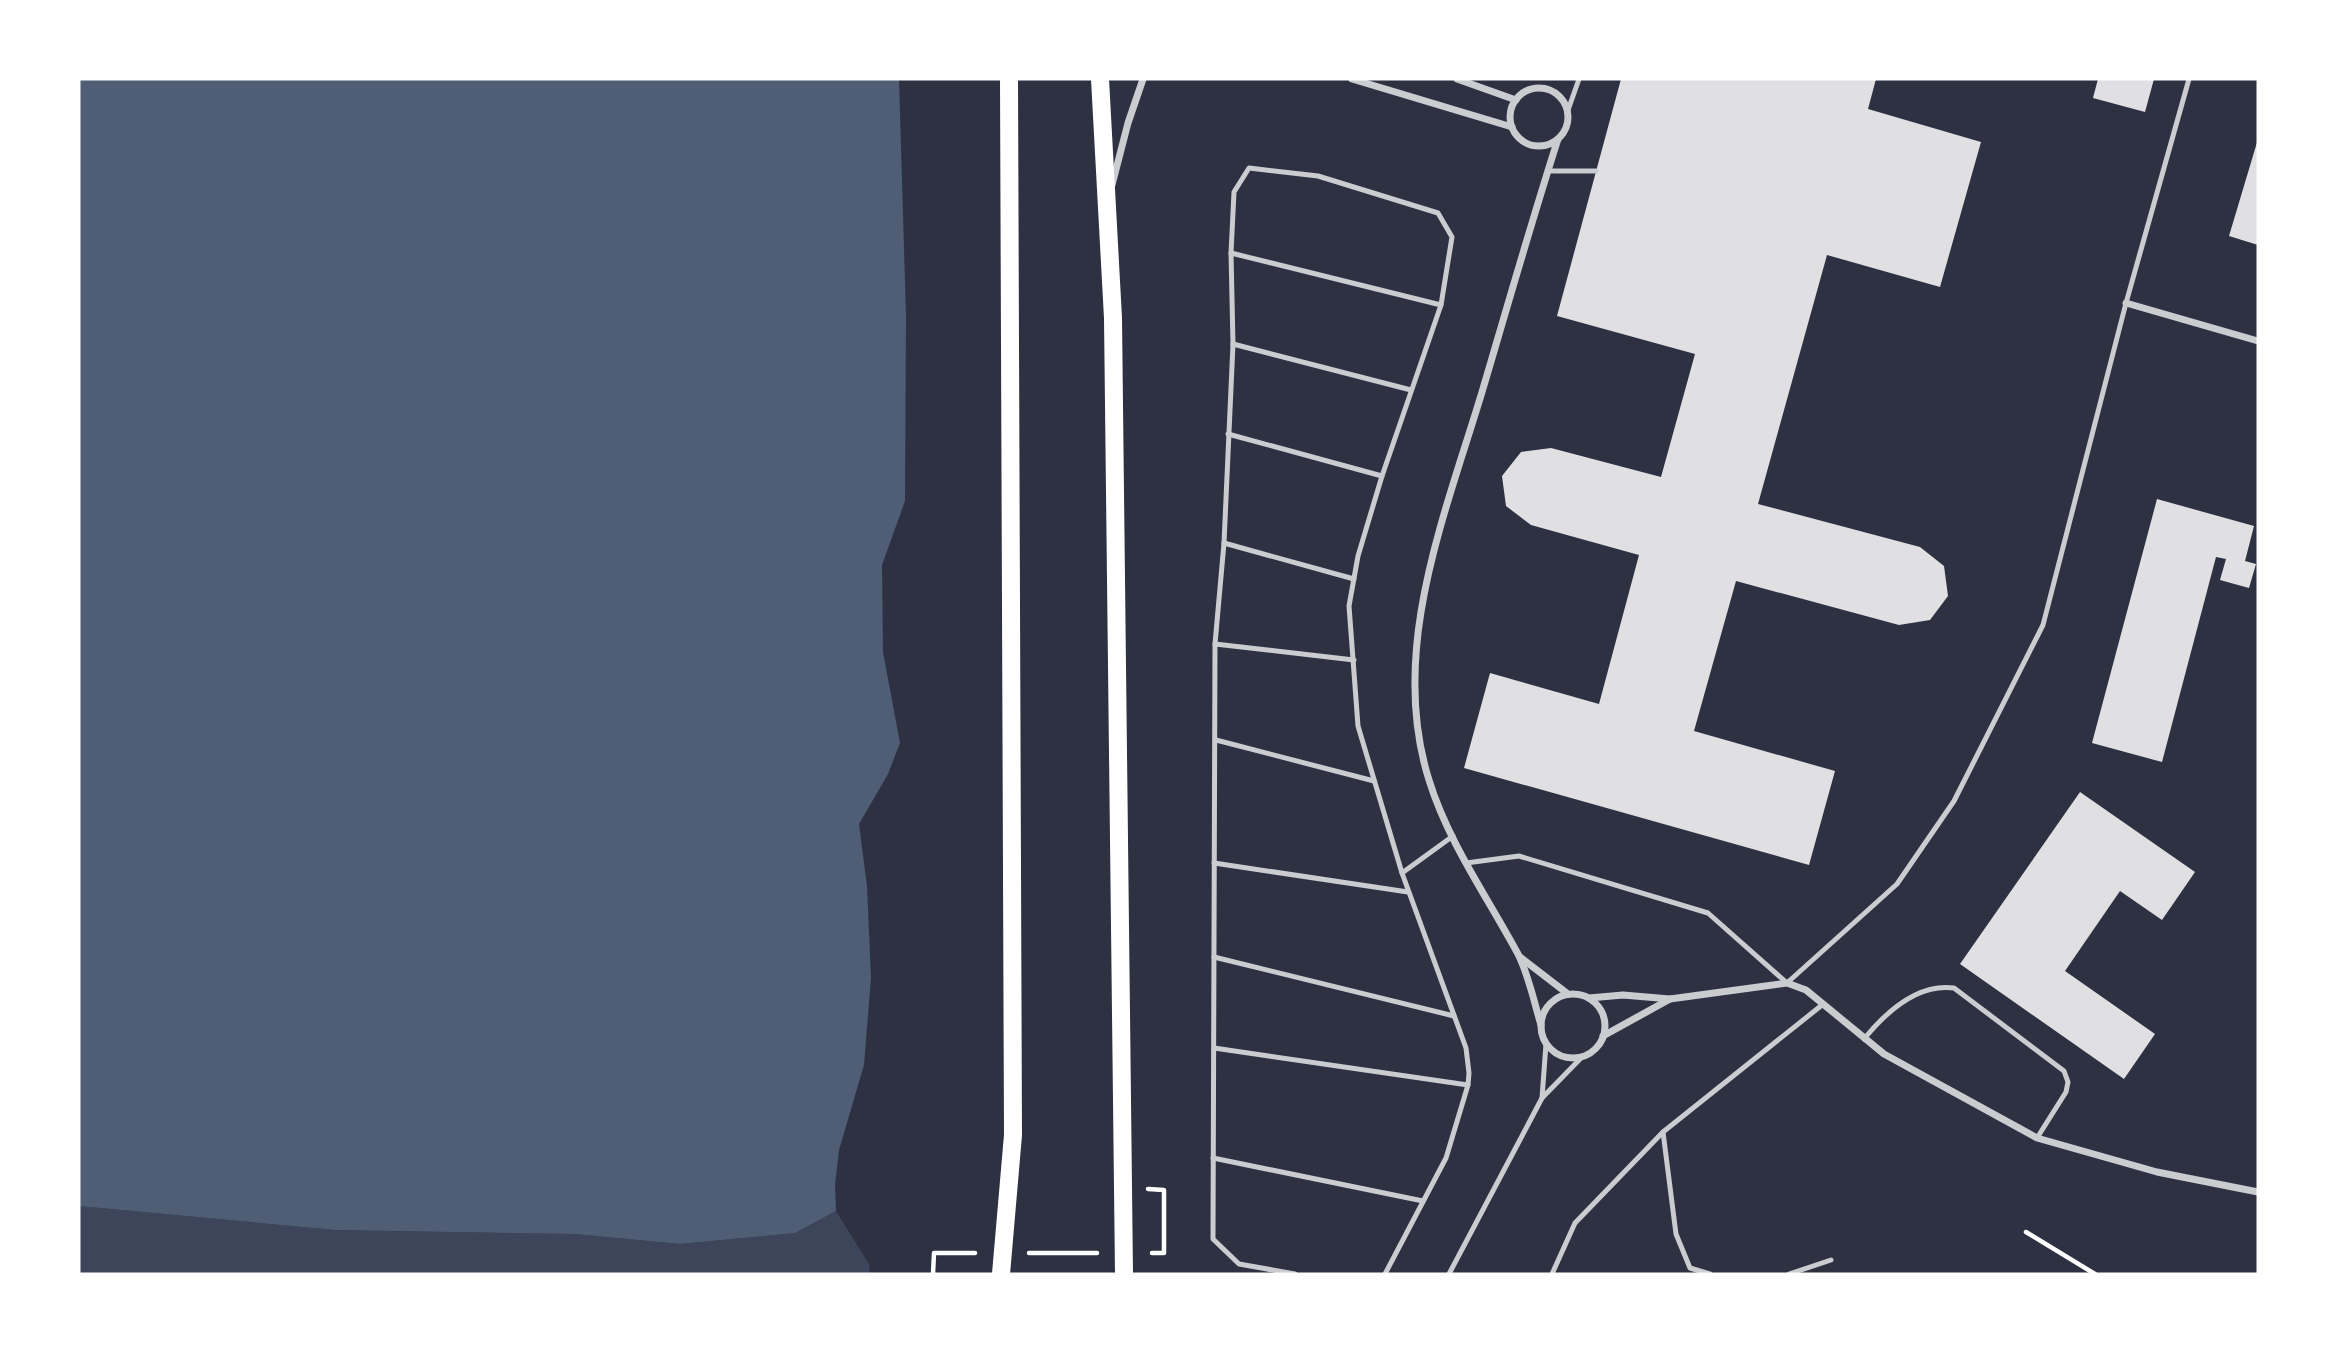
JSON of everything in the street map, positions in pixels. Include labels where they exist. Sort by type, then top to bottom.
[{"type":"main road","points":[[1001,1274],[1013,1135],[1009,79]]},
{"type":"main road","points":[[1100,79],[1113,318],[1124,1273]]},
{"type":"street","points":[[1107,203],[1128,123],[1143,79]]},
{"type":"street","points":[[1352,79],[1512,127]]},
{"type":"street","points":[[1457,79],[1516,100]]},
{"type":"street","points":[[1532,89],[1551,91],[1565,104],[1567,113],[1564,132],[1550,144],[1532,145],[1523,142],[1512,127],[1511,108],[1523,93],[1532,89]]},
{"type":"street","points":[[1541,1025],[1549,1004],[1568,994],[1578,994],[1597,1005],[1603,1014],[1605,1025],[1599,1044],[1583,1056],[1563,1056],[1546,1044],[1519,957],[1466,863],[1429,782],[1415,705],[1419,628],[1433,555],[1558,139]]},
{"type":"street","points":[[2126,303],[2258,341]]},
{"type":"street","points":[[1519,957],[1568,994]]},
{"type":"street","points":[[1589,998],[1623,995],[1670,999],[1787,983],[1806,990],[1884,1054],[2037,1138],[2157,1172],[2258,1192]]},
{"type":"street","points":[[1603,1036],[1670,999]]},
{"type":"lane","points":[[1567,113],[1579,79]]},
{"type":"lane","points":[[1466,863],[1518,856],[1708,913],[1787,983],[1897,884],[1954,801],[2043,625],[2126,303],[2189,79]]},
{"type":"lane","points":[[1295,1274],[1239,1264],[1213,1239],[1215,644],[1224,543],[1233,344],[1231,253],[1234,192],[1250,168],[1318,176],[1437,213],[1452,237],[1441,304],[1382,475],[1358,556],[1349,606],[1358,726],[1408,892],[1466,1048],[1468,1085],[1446,1158],[1385,1274]]},
{"type":"lane","points":[[1548,171],[1596,171]]},
{"type":"lane","points":[[1231,253],[1441,304]]},
{"type":"lane","points":[[1233,344],[1411,390]]},
{"type":"lane","points":[[1228,434],[1382,475]]},
{"type":"lane","points":[[1224,543],[1354,579]]},
{"type":"lane","points":[[1215,644],[1354,660]]},
{"type":"lane","points":[[1216,740],[1374,781]]},
{"type":"lane","points":[[1402,873],[1453,836]]},
{"type":"lane","points":[[1214,863],[1408,892]]},
{"type":"lane","points":[[1214,957],[1454,1016]]},
{"type":"lane","points":[[1864,1039],[1878,1023],[1912,996],[1928,988],[1954,988],[2064,1071],[2068,1082],[2066,1092],[2037,1138]]},
{"type":"lane","points":[[1552,1274],[1575,1223],[1663,1132],[1822,1004]]},
{"type":"lane","points":[[1542,1098],[1546,1044]]},
{"type":"lane","points":[[1214,1048],[1468,1085]]},
{"type":"lane","points":[[1449,1274],[1542,1098],[1583,1056]]},
{"type":"lane","points":[[1663,1132],[1676,1234],[1689,1271],[1710,1274]]},
{"type":"lane","points":[[1213,1158],[1423,1201]]},
{"type":"lane","points":[[1789,1274],[1831,1260]]},
{"type":"path","points":[[1151,1253],[1164,1253],[1164,1189]]},
{"type":"path","points":[[2026,1232],[2095,1274]]},
{"type":"path","points":[[933,1274],[934,1254],[988,1253]]},
{"type":"path","points":[[1029,1253],[1110,1253]]},
{"type":"shaded area","points":[[79,79],[899,79],[906,315],[905,501],[882,565],[883,652],[900,743],[888,774],[859,824],[867,886],[871,978],[864,1065],[839,1150],[835,1185],[836,1211],[795,1233],[680,1244],[575,1234],[335,1230],[79,1206]]},
{"type":"shaded area","points":[[79,1206],[335,1230],[575,1234],[680,1244],[795,1233],[836,1211],[869,1264],[870,1274],[79,1274]]},
{"type":"building","points":[[1621,79],[1876,79],[1868,109],[1981,142],[1940,287],[1827,255],[1758,504],[1920,547],[1944,566],[1948,596],[1930,620],[1899,625],[1736,581],[1694,731],[1835,771],[1809,865],[1464,768],[1490,673],[1599,704],[1639,555],[1531,525],[1506,506],[1502,476],[1521,452],[1551,448],[1661,477],[1695,354],[1557,316]]},
{"type":"building","points":[[2098,79],[2154,79],[2145,112],[2093,98]]},
{"type":"building","points":[[2258,139],[2258,245],[2229,236]]},
{"type":"building","points":[[2157,499],[2254,526],[2245,561],[2256,564],[2249,588],[2220,580],[2226,559],[2216,557],[2162,762],[2092,743]]},
{"type":"building","points":[[2080,792],[2195,872],[2162,920],[2120,891],[2065,971],[2155,1034],[2124,1079],[1960,964]]}]
